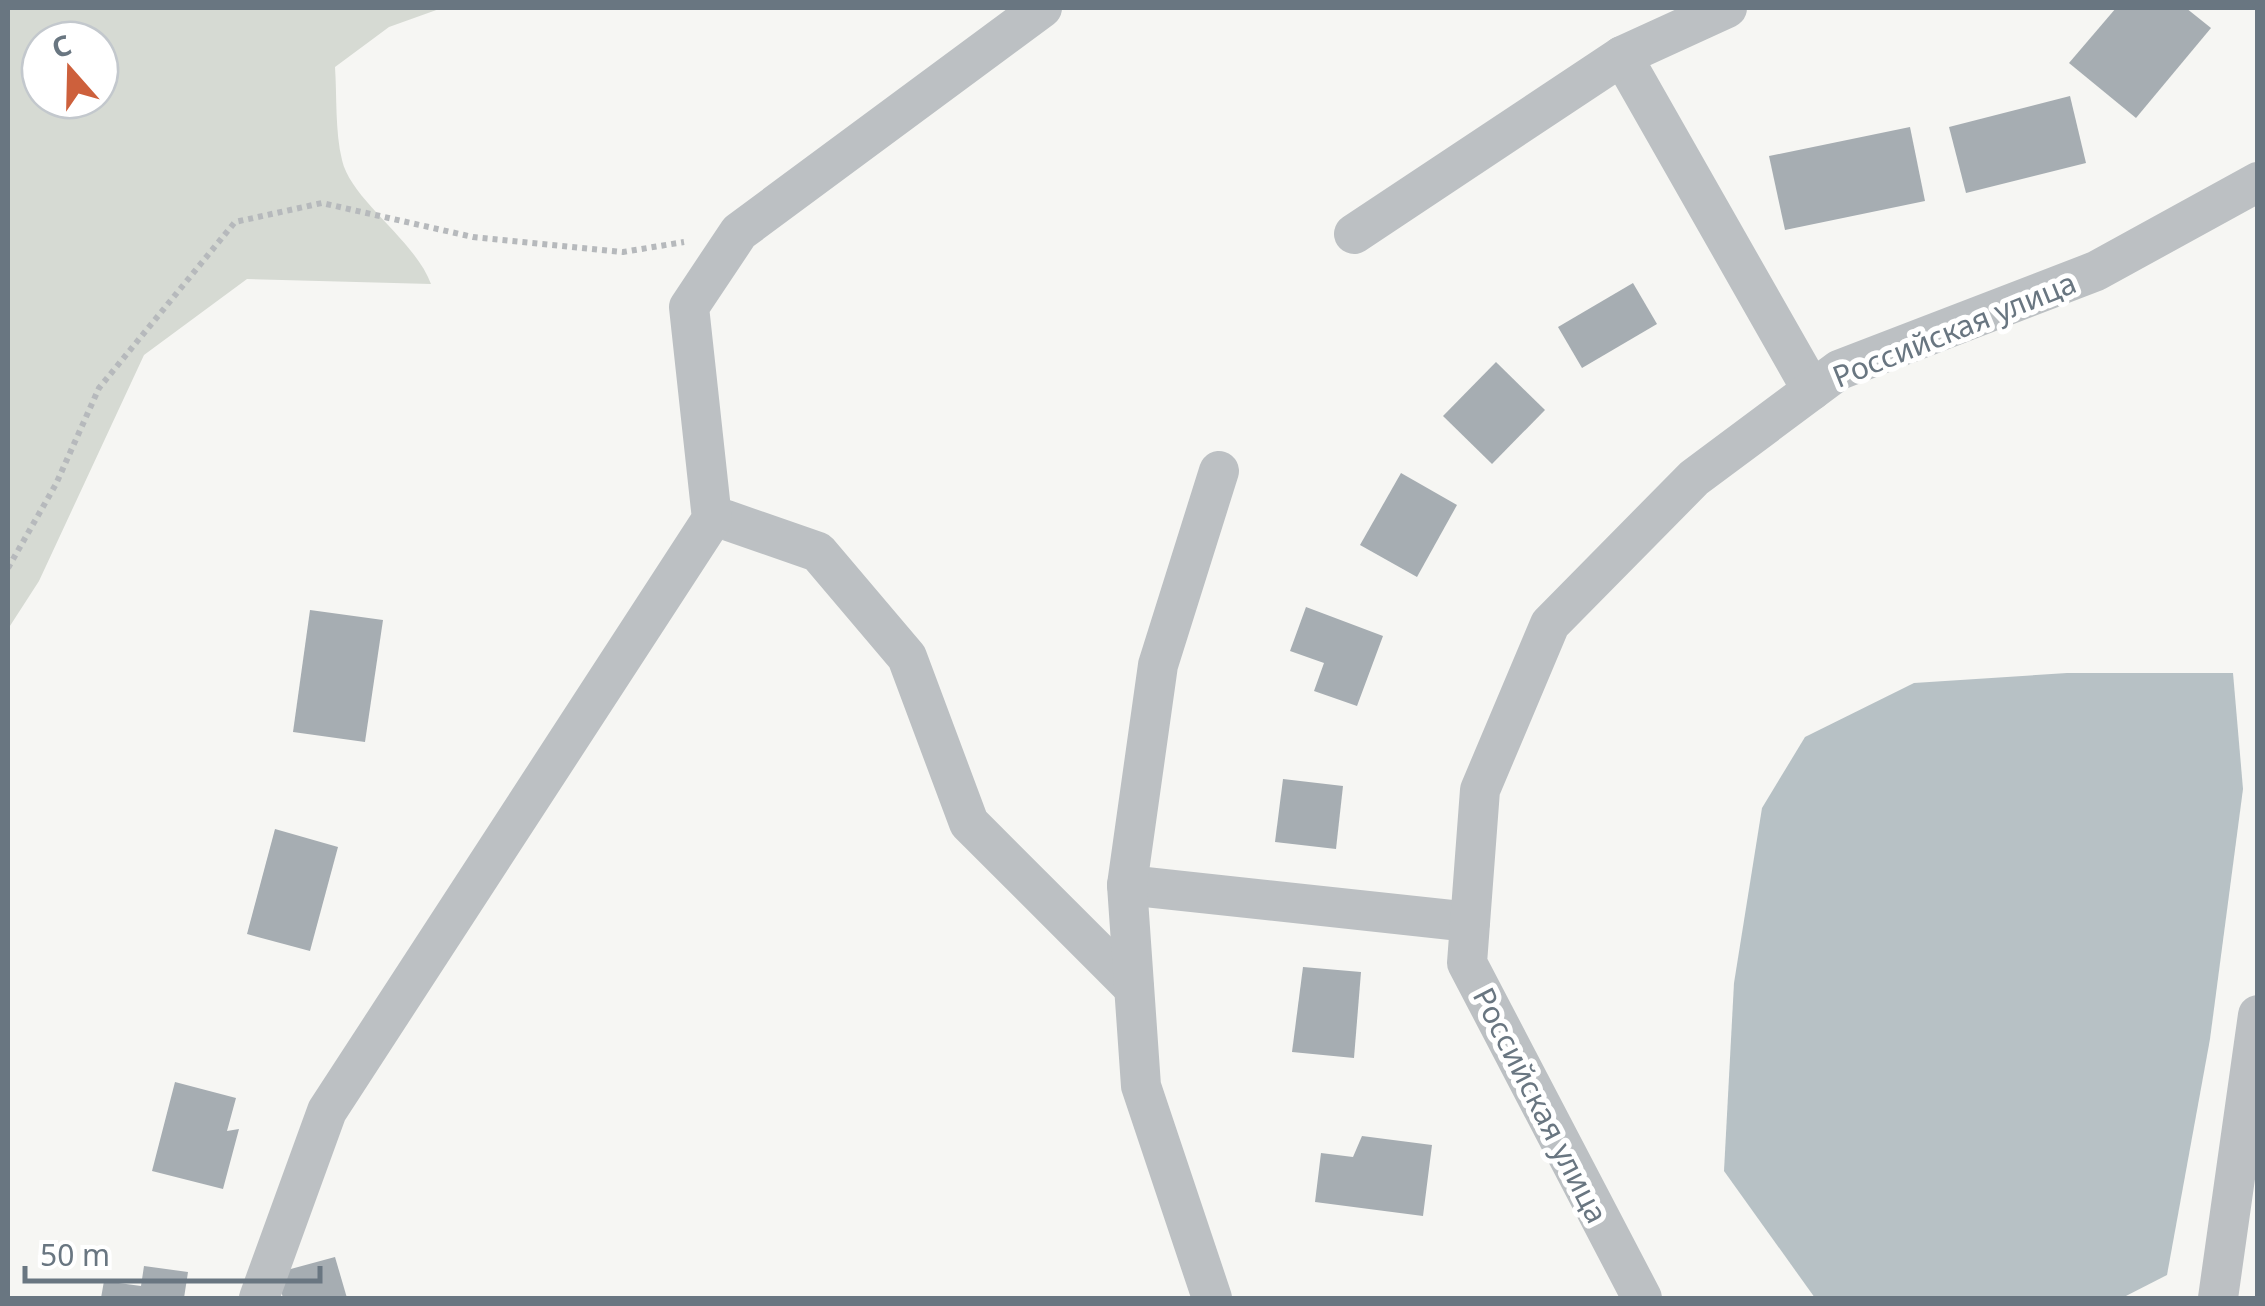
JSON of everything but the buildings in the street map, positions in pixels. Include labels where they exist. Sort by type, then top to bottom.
[{"type":"street","points":[[259,1298],[328,1111],[712,520],[689,307],[739,232],[1042,8]]},
{"type":"street","points":[[1354,234],[1622,56],[1727,8]]},
{"type":"street","points":[[1622,56],[1812,390]]},
{"type":"street","name":"Российская улица","points":[[1642,1298],[1467,963],[1480,790],[1550,624],[1694,478],[1839,370],[2096,272],[2258,182]]},
{"type":"street","points":[[1212,1298],[1141,1086],[1127,885],[1158,665],[1219,471]]},
{"type":"street","points":[[712,520],[726,520],[818,552],[907,657],[969,823],[1134,988]]},
{"type":"street","points":[[1127,885],[1470,922]]},
{"type":"street","points":[[2218,1298],[2258,1014]]},
{"type":"path","points":[[8,568],[56,484],[99,388],[234,222],[322,203],[473,237],[623,252],[739,232]]},
{"type":"shaded area","points":[[8,8],[442,8],[389,27],[335,67],[338,137],[348,175],[412,252],[431,284],[247,279],[144,355],[39,581],[8,629]]},
{"type":"shaded area","points":[[2067,673],[2233,673],[2243,789],[2210,1039],[2167,1275],[2122,1298],[1815,1298],[1724,1171],[1734,983],[1762,808],[1805,737],[1914,683]]}]
